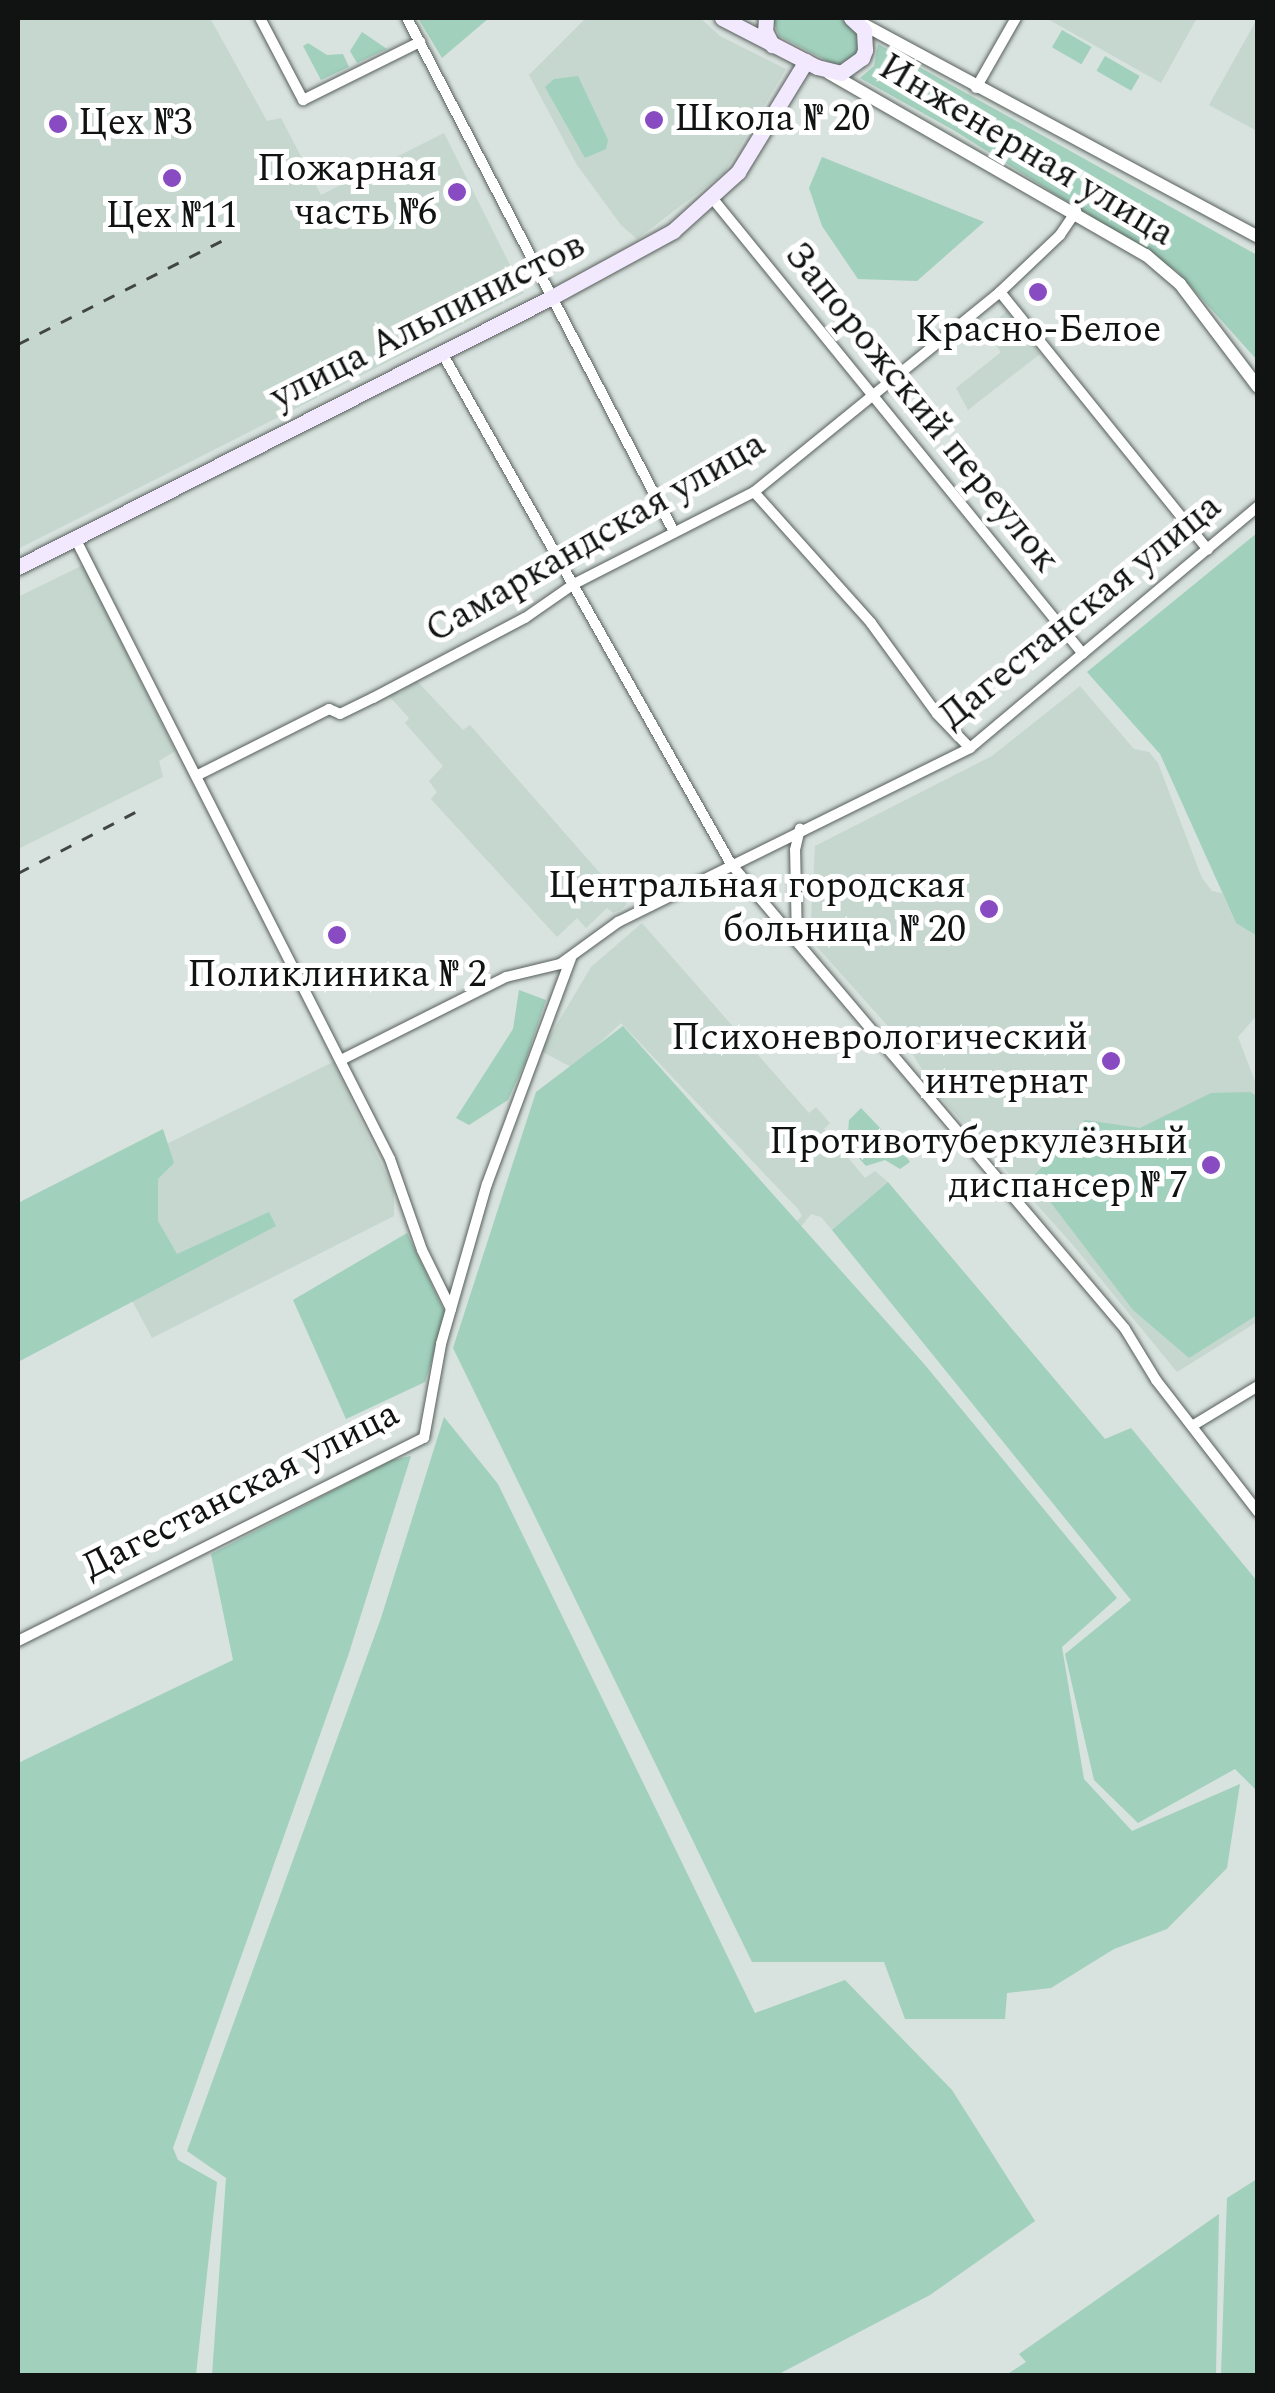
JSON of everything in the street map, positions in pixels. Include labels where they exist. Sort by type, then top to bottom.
[{"type":"main road","name":"Инженерная улица","points":[[722,18],[827,72]]},
{"type":"main road","points":[[766,18],[765,31],[772,44]]},
{"type":"main road","points":[[827,72],[849,70],[862,58],[867,39],[855,20]]},
{"type":"main road","name":"улица Альпинистов","points":[[18,567],[552,297],[673,231],[713,199],[738,172],[806,62]]},
{"type":"street","points":[[260,18],[304,100],[420,42]]},
{"type":"street","points":[[407,18],[674,532]]},
{"type":"street","points":[[976,88],[1016,18]]},
{"type":"street","name":"Инженерная улица","points":[[855,20],[1258,237]]},
{"type":"street","name":"Инженерная улица","points":[[827,72],[1076,211],[1169,272],[1258,387]]},
{"type":"street","name":"Запорожский переулок","points":[[713,199],[1084,654]]},
{"type":"street","name":"Самаркандская улица","points":[[198,775],[329,710],[340,714],[373,698],[525,618],[574,584],[754,492],[1000,292],[1060,234],[1076,211]]},
{"type":"street","points":[[1000,292],[1208,550]]},
{"type":"street","points":[[442,352],[730,864],[1111,1312],[1258,1512]]},
{"type":"street","points":[[754,492],[872,623],[938,714],[970,748]]},
{"type":"street","name":"Дагестанская улица","points":[[341,1060],[506,977],[553,967],[604,930],[800,829],[970,748],[1258,506]]},
{"type":"street","points":[[76,538],[390,1158],[422,1250],[451,1310]]},
{"type":"street","points":[[798,945],[796,850],[800,829]]},
{"type":"street","name":"Дагестанская улица","points":[[18,1641],[424,1438],[451,1310],[487,1184],[571,957]]},
{"type":"street","points":[[1192,1426],[1258,1386]]},
{"type":"shaded area","points":[[18,18],[210,18],[267,121],[281,118],[321,195],[444,133],[524,293],[18,549]]},
{"type":"shaded area","name":"Школа № 20","points":[[586,18],[700,18],[720,36],[786,69],[724,173],[637,239],[621,225],[577,165],[529,75]]},
{"type":"shaded area","points":[[1046,18],[1197,18],[1161,83]]},
{"type":"shaded area","points":[[1257,19],[1257,131],[1209,105]]},
{"type":"shaded area","points":[[1007,311],[1040,354],[968,410],[956,388],[1001,352],[984,330]]},
{"type":"shaded area","points":[[83,565],[175,751],[159,761],[163,777],[18,849],[18,597]]},
{"type":"shaded area","points":[[416,680],[463,730],[470,725],[627,904],[613,913],[607,908],[586,928],[577,918],[557,937],[431,799],[437,792],[429,781],[443,766],[405,723],[409,718],[389,696],[396,689],[400,693]]},
{"type":"shaded area","points":[[1080,686],[1134,749],[1149,752],[1158,763],[1202,878],[1212,891],[1222,893],[1236,923],[1257,936],[1257,1015],[1238,1037],[1257,1087],[1257,1322],[1177,1372],[1072,1244],[935,1091],[912,1053],[810,939],[815,846],[992,756]]},
{"type":"shaded area","points":[[642,923],[809,1113],[816,1107],[830,1123],[824,1129],[865,1178],[875,1171],[888,1182],[832,1230],[821,1217],[811,1214],[800,1228],[795,1223],[802,1216],[798,1209],[621,1023],[573,1068],[541,1051],[591,967]]},
{"type":"shaded area","points":[[333,1062],[394,1191],[394,1216],[152,1338],[73,1190]]},
{"type":"green space","points":[[418,18],[489,18],[442,58]]},
{"type":"green space","points":[[772,18],[840,18],[857,26],[858,54],[837,66],[779,36]]},
{"type":"green space","points":[[1062,30],[1091,47],[1081,64],[1052,47]]},
{"type":"green space","points":[[362,32],[387,49],[357,63],[350,51]]},
{"type":"green space","points":[[308,43],[327,55],[343,54],[349,67],[321,80],[303,46]]},
{"type":"green space","points":[[878,44],[1257,255],[1257,360],[1177,271],[955,131],[860,78],[874,66]]},
{"type":"green space","points":[[1105,56],[1140,76],[1131,91],[1096,71]]},
{"type":"green space","points":[[578,76],[608,140],[606,149],[585,158],[545,87],[554,79]]},
{"type":"green space","points":[[822,157],[984,222],[917,281],[858,279],[822,226],[809,188]]},
{"type":"green space","points":[[1257,533],[1257,936],[1236,923],[1160,754],[1087,672]]},
{"type":"green space","points":[[519,990],[546,1000],[525,1062],[508,1100],[469,1125],[456,1118],[513,1029]]},
{"type":"green space","points":[[623,1026],[925,1365],[1117,1598],[1062,1647],[1084,1779],[1132,1831],[1240,1784],[1227,1868],[1167,1929],[1114,1949],[1051,1988],[1007,1993],[1005,2019],[905,2019],[884,1962],[752,1962],[453,1348],[536,1092]]},
{"type":"green space","name":"Противотуберкулёзный диспансер № 7","points":[[1250,1092],[1258,1097],[1257,1315],[1189,1358],[1133,1310],[1032,1178],[1085,1120],[1140,1128],[1211,1093]]},
{"type":"green space","points":[[861,1108],[910,1162],[900,1169],[885,1160],[866,1166],[847,1145],[849,1120]]},
{"type":"green space","points":[[163,1129],[174,1163],[158,1179],[158,1221],[177,1254],[269,1212],[276,1226],[18,1362],[18,1203]]},
{"type":"green space","points":[[888,1182],[1105,1439],[1131,1428],[1257,1581],[1257,1791],[1235,1769],[1138,1823],[1094,1780],[1065,1654],[1131,1600],[832,1230]]},
{"type":"green space","points":[[407,1233],[446,1315],[425,1382],[346,1419],[293,1300]]},
{"type":"green space","points":[[444,1417],[498,1484],[755,2013],[845,1980],[952,2090],[1035,2221],[930,2295],[777,2375],[212,2375],[226,2178],[187,2151],[381,1618]]},
{"type":"green space","points":[[411,1456],[348,1656],[173,2148],[178,2160],[217,2182],[196,2375],[18,2375],[18,1763],[233,1660],[211,1554],[392,1460]]},
{"type":"green space","points":[[1257,2179],[1257,2375],[1221,2375],[1227,2198]]},
{"type":"green space","points":[[1219,2214],[1216,2375],[1006,2375],[1026,2362],[1019,2354]]},
{"type":"railway","points":[[18,344],[221,241]]},
{"type":"railway","points":[[18,873],[143,808]]},
{"type":"place","name":"Школа № 20","points":[[654,120]]},
{"type":"place","name":"Цех №3","points":[[58,124]]},
{"type":"place","name":"Цех №11","points":[[172,178]]},
{"type":"place","name":"Пожарная часть №6","points":[[457,192]]},
{"type":"place","name":"Красно-Белое","points":[[1038,292]]},
{"type":"place","name":"Центральная городская больница № 20","points":[[989,909]]},
{"type":"place","name":"Поликлиника № 2","points":[[337,935]]},
{"type":"place","name":"Психоневрологический интернат","points":[[1111,1061]]},
{"type":"place","name":"Противотуберкулёзный диспансер № 7","points":[[1211,1165]]}]
